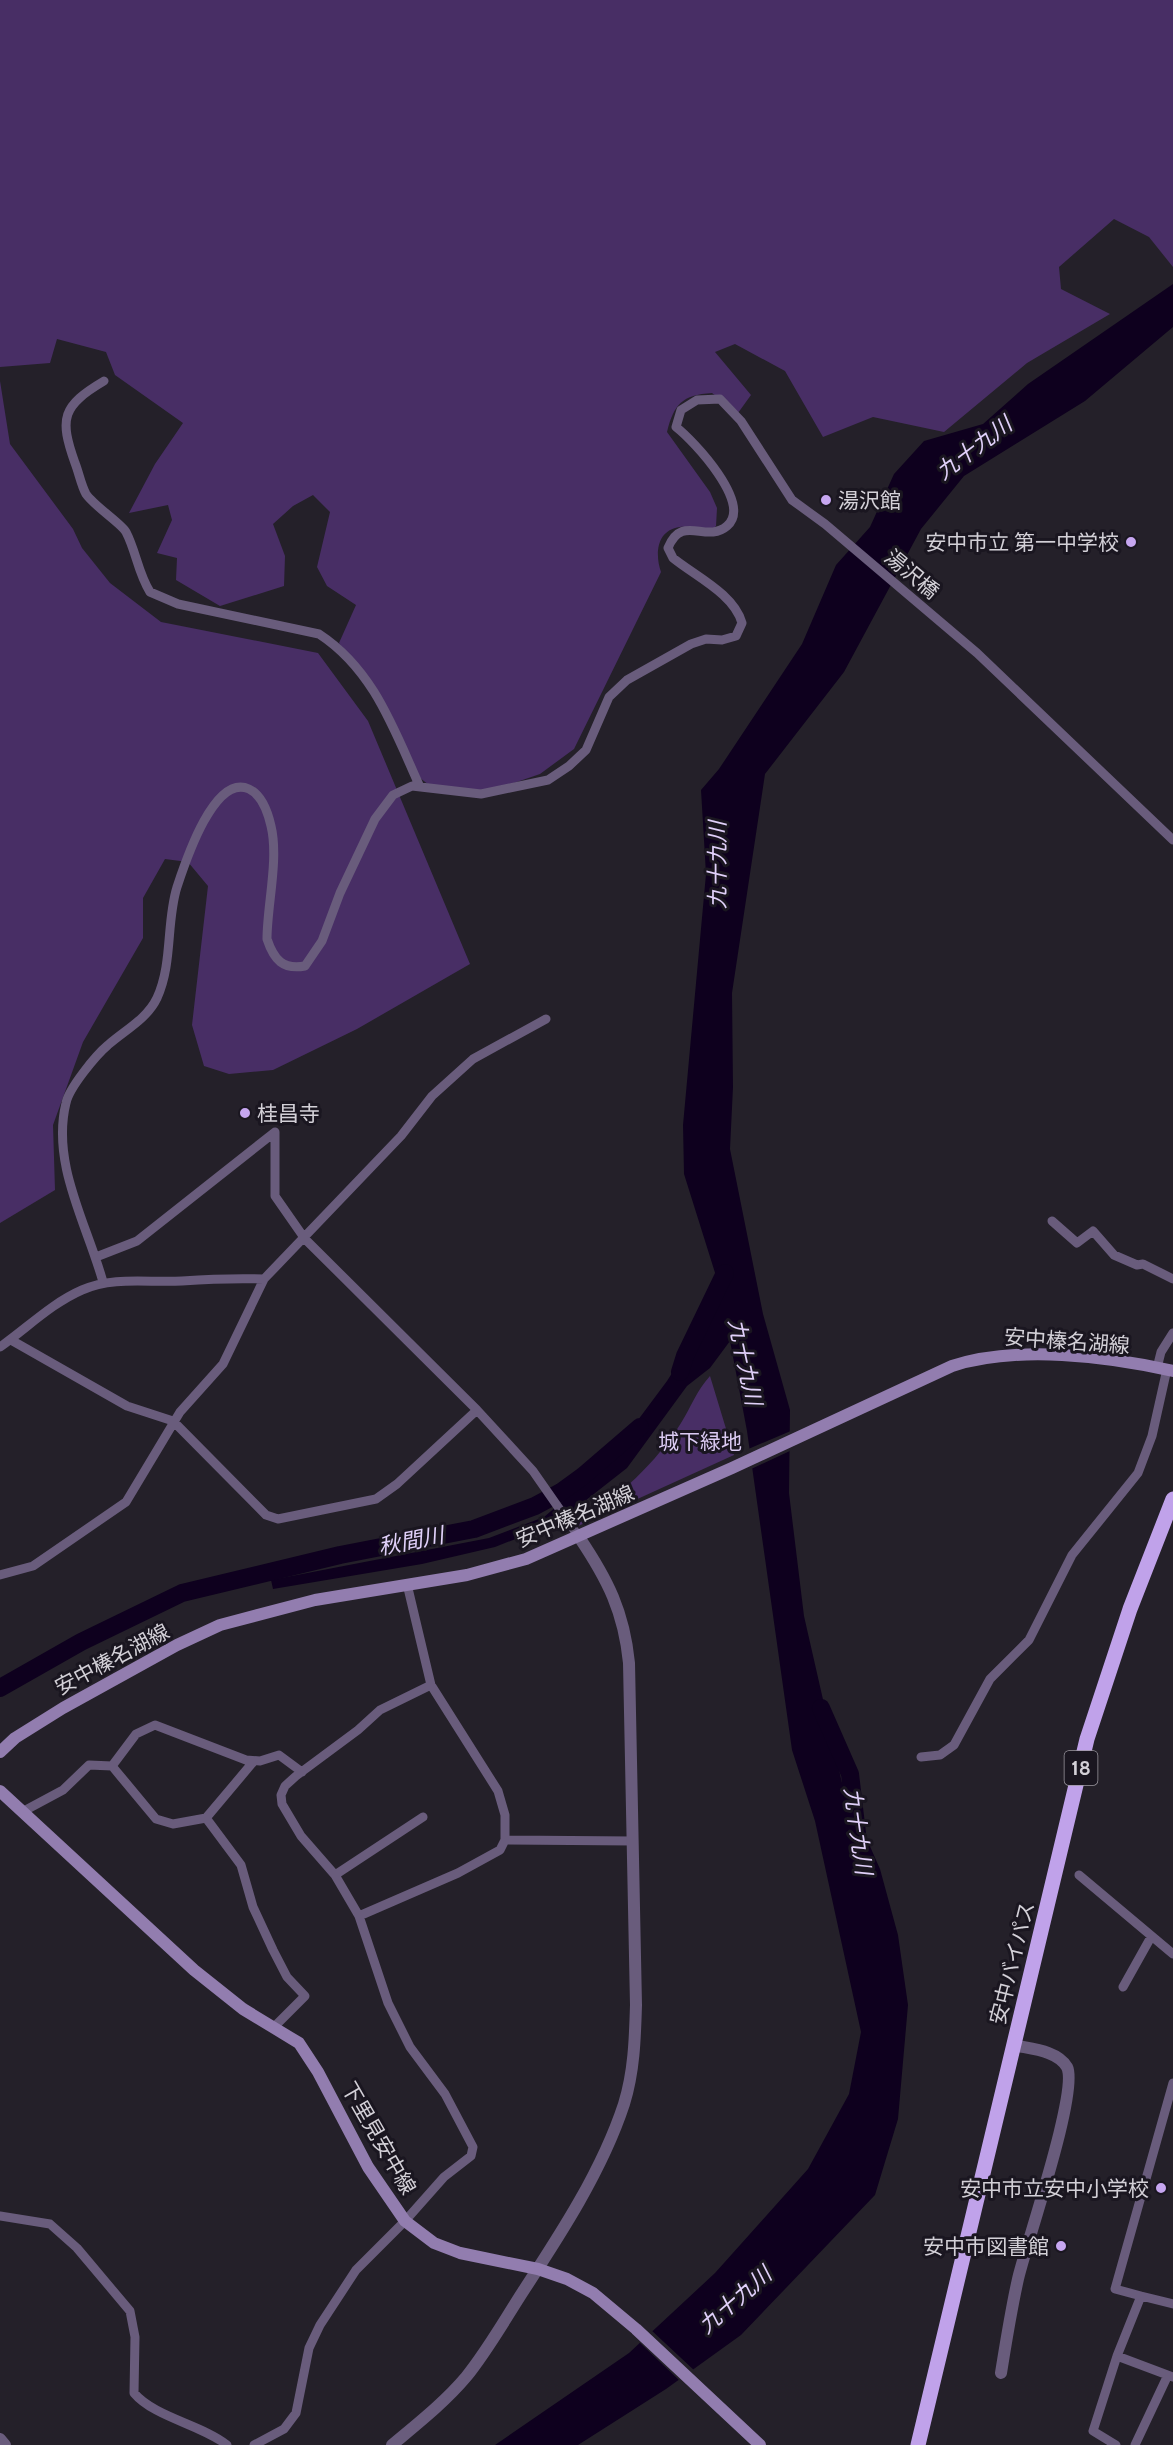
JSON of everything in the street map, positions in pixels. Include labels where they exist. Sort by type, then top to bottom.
[{"type":"highway","name":"安中バイパス","points":[[918,2445],[1088,1739],[1130,1609],[1173,1498]]},
{"type":"main road","name":"安中榛名湖線","points":[[0,1752],[15,1738],[63,1708],[177,1645],[220,1626],[295,1605],[501,1567],[579,1537],[952,1366],[988,1356],[1037,1354],[1166,1369]]},
{"type":"main road","name":"下里見安中線","points":[[0,1791],[194,1970],[243,2009],[299,2043],[312,2062],[368,2167],[405,2221],[434,2243],[460,2253],[538,2269],[567,2279],[593,2293],[636,2329],[760,2445]]},
{"type":"street","points":[[103,1282],[75,1200],[62,1144],[66,1100],[106,1046],[146,1014],[157,997],[168,957],[176,890],[198,832],[216,802],[228,790],[240,787],[255,793],[266,810],[272,837],[267,939],[271,953],[279,963],[291,968],[305,966],[315,954],[340,893],[382,806],[403,789],[420,787],[383,703],[336,646],[319,634],[178,604],[150,592],[126,530],[112,521],[86,494],[66,434],[64,422],[70,408],[88,390],[104,381]]},
{"type":"street","name":"湯沢橋","points":[[420,787],[481,794],[548,780],[569,766],[586,750],[609,697],[627,680],[691,644],[706,639],[723,640],[736,636],[742,623],[735,609],[726,598],[673,558],[668,548],[675,534],[684,530],[704,532],[726,527],[734,509],[727,488],[695,445],[676,427],[676,418],[688,404],[708,398],[720,399],[741,421],[792,500],[825,524],[975,651],[1173,840]]},
{"type":"street","points":[[0,1575],[33,1566],[126,1502],[173,1422],[223,1364],[264,1279],[401,1136],[432,1096],[473,1059],[546,1019]]},
{"type":"street","points":[[96,1257],[136,1241],[275,1132],[275,1196],[304,1239],[477,1410],[533,1471],[579,1537],[609,1585],[620,1610],[626,1635],[636,2005],[634,2056],[623,2105],[593,2174],[538,2269],[465,2377],[425,2417],[392,2445]]},
{"type":"street","points":[[1052,1221],[1077,1243],[1093,1231],[1114,1255],[1137,1265],[1143,1264],[1173,1279]]},
{"type":"street","points":[[0,1347],[53,1306],[81,1290],[103,1282],[182,1281],[218,1277],[264,1279]]},
{"type":"street","points":[[921,1757],[940,1755],[954,1745],[990,1679],[1029,1640],[1072,1555],[1138,1473],[1152,1436],[1166,1369],[1161,1352],[1173,1333]]},
{"type":"street","points":[[10,1340],[127,1406],[173,1422],[266,1515],[278,1519],[376,1500],[397,1484],[477,1410]]},
{"type":"street","points":[[359,1916],[458,1873],[500,1850],[506,1840],[506,1815],[498,1791],[431,1685],[407,1584]]},
{"type":"street","points":[[254,2445],[273,2436],[296,2413],[309,2348],[320,2325],[356,2270],[405,2221],[444,2177],[471,2156],[473,2146],[445,2094],[410,2046],[387,2003],[359,1916],[335,1875],[301,1836],[282,1804],[281,1795],[285,1786],[358,1730],[380,1710],[431,1685]]},
{"type":"street","points":[[112,1766],[136,1734],[155,1725],[246,1760],[254,1761],[279,1755],[302,1772]]},
{"type":"street","points":[[22,1812],[63,1790],[89,1765],[112,1766],[156,1819],[172,1824],[206,1818],[254,1761]]},
{"type":"street","points":[[335,1875],[423,1817]]},
{"type":"street","points":[[206,1818],[241,1865],[253,1906],[273,1950],[287,1977],[305,1996],[274,2027]]},
{"type":"street","points":[[506,1840],[633,1841]]},
{"type":"street","points":[[1079,1875],[1173,1954]]},
{"type":"street","points":[[1123,1987],[1151,1937]]},
{"type":"street","points":[[1001,2373],[1018,2278],[1057,2142],[1070,2080],[1068,2069],[1062,2061],[1040,2051],[1014,2045]]},
{"type":"street","points":[[1173,2084],[1115,2289],[1173,2304]]},
{"type":"street","points":[[0,2216],[50,2224],[67,2237],[130,2311],[135,2337],[134,2393],[156,2408],[213,2434],[228,2445]]},
{"type":"street","points":[[1116,2445],[1093,2431],[1117,2356],[1141,2296]]},
{"type":"street","points":[[1117,2356],[1170,2377],[1135,2445]]},
{"type":"street","points":[[0,2439],[5,2445]]},
{"type":"green space","points":[[0,0],[1173,0],[1173,267],[1149,237],[1114,219],[1059,267],[1061,289],[1110,314],[1027,363],[944,432],[873,417],[823,437],[785,371],[735,344],[715,352],[751,395],[738,413],[712,393],[686,399],[676,408],[667,432],[710,492],[717,508],[716,526],[708,533],[680,527],[672,529],[662,538],[658,551],[661,572],[574,749],[540,774],[502,787],[460,793],[429,785],[415,774],[376,699],[339,643],[356,605],[327,586],[317,567],[330,512],[313,495],[293,506],[273,524],[285,556],[284,586],[220,606],[176,580],[177,558],[157,553],[172,520],[168,505],[129,513],[155,464],[183,423],[115,375],[106,352],[57,339],[50,363],[0,367]]},
{"type":"green space","points":[[0,381],[10,444],[73,529],[82,548],[110,583],[161,622],[318,653],[368,721],[470,964],[357,1029],[273,1070],[229,1074],[204,1066],[192,1025],[208,886],[188,862],[165,859],[143,898],[143,938],[83,1042],[53,1125],[55,1190],[0,1223]]},
{"type":"green space","name":"城下緑地","points":[[710,1376],[734,1455],[576,1527],[573,1522],[579,1522],[608,1502],[636,1478],[660,1452]]},
{"type":"water","points":[[1173,284],[1173,327],[1085,401],[964,476],[921,529],[844,672],[765,774],[732,993],[733,1087],[730,1149],[763,1314],[790,1410],[789,1493],[804,1616],[842,1783],[880,1869],[898,1935],[908,2005],[898,2119],[875,2195],[741,2335],[666,2389],[578,2445],[495,2445],[629,2353],[715,2273],[808,2169],[849,2094],[861,2032],[815,1821],[792,1750],[747,1431],[730,1341],[710,1368],[687,1386],[627,1468],[576,1508],[546,1527],[495,1547],[422,1564],[273,1589],[271,1580],[489,1538],[544,1517],[603,1467],[667,1381],[722,1295],[684,1174],[683,1125],[706,874],[701,790],[719,769],[802,644],[836,565],[870,527],[894,474],[924,441],[983,424],[1028,384]]},
{"type":"pier","points":[[793,1430],[792,1450],[749,1470],[746,1450]]},
{"type":"pier","points":[[650,2329],[696,2372],[681,2382],[638,2341]]},
{"type":"waterway","name":"秋間川","points":[[680,1372],[685,1356],[725,1273]]},
{"type":"waterway","name":"秋間川","points":[[0,1688],[81,1642],[182,1593],[340,1555],[474,1529],[535,1506],[561,1492],[583,1476],[640,1427]]},
{"type":"waterway","name":"九十九川","points":[[821,1708],[850,1774],[857,1833]]},
{"type":"place","name":"湯沢館","points":[[826,500]]},
{"type":"place","name":"安中市立 第一中学校","points":[[1131,542]]},
{"type":"place","name":"桂昌寺","points":[[245,1113]]},
{"type":"place","name":"安中市立安中小学校","points":[[1161,2188]]},
{"type":"place","name":"安中市図書館","points":[[1061,2246]]}]
